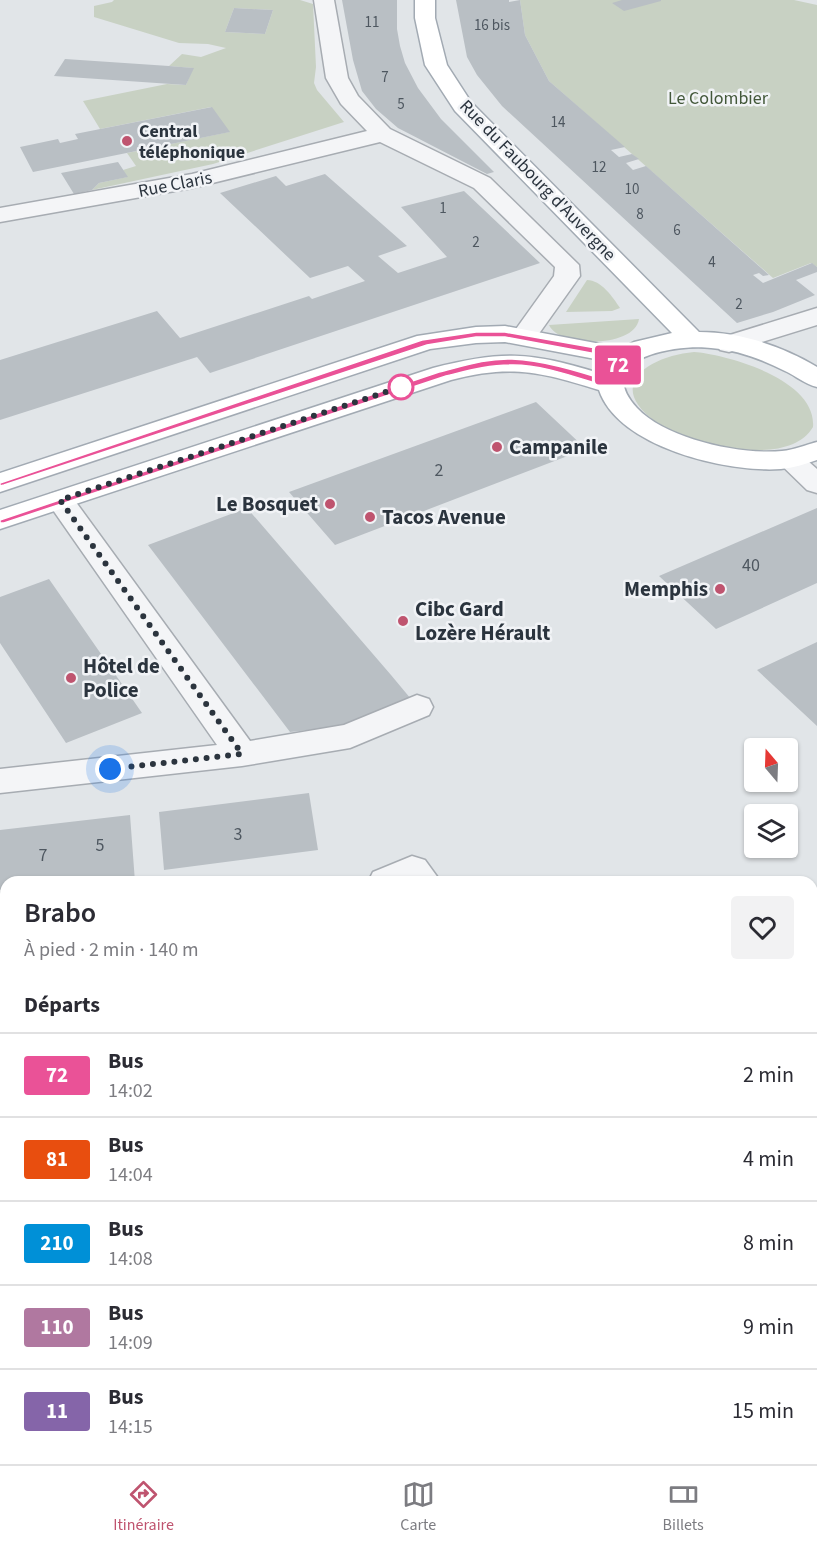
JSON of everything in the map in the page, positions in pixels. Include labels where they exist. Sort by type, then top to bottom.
[{"type":"main road","name":"Rue du Faubourg d'Auvergne","points":[[425,0],[425,18],[436,65],[464,106],[691,338]]},
{"type":"main road","points":[[0,483],[426,342],[476,335],[524,336],[624,356],[670,340],[691,338],[761,350],[813,370]]},
{"type":"main road","points":[[624,356],[612,373],[611,385],[621,407],[640,425],[664,437],[702,451],[770,461],[790,460],[817,451]]},
{"type":"main road","points":[[0,520],[442,374],[480,364],[512,362],[575,373],[611,385]]},
{"type":"street","points":[[324,0],[337,78],[349,99],[382,134],[482,183],[567,265],[567,276],[524,336]]},
{"type":"street","name":"Rue Claris","points":[[0,215],[78,204],[261,167],[382,134]]},
{"type":"street","points":[[729,344],[817,316]]},
{"type":"street","points":[[790,460],[817,484]]},
{"type":"street","points":[[60,500],[242,754]]},
{"type":"street","points":[[0,781],[242,754],[350,736],[417,707]]},
{"type":"street","points":[[399,876],[412,870],[418,876]]},
{"type":"green space","points":[[114,0],[300,0],[313,4],[316,67],[314,83],[317,90],[344,122],[213,164],[92,190],[99,183],[127,177],[123,170],[136,166],[127,153],[229,132],[211,107],[100,129],[83,101],[167,84],[186,85],[193,68],[169,66],[182,54],[201,57],[226,48],[208,44],[179,43],[94,17],[94,6]],"holes":[[[234,8],[273,10],[265,34],[225,32]]]},
{"type":"green space","name":"Le Colombier","points":[[520,0],[794,0],[817,5],[817,267],[811,263],[773,278],[549,81],[525,35]]},
{"type":"green space","points":[[587,280],[602,286],[620,308],[612,311],[566,312]]},
{"type":"green space","points":[[639,319],[634,329],[625,335],[596,342],[567,338],[556,333],[549,325]]},
{"type":"green space","points":[[694,352],[745,364],[785,382],[800,395],[810,410],[813,427],[800,440],[782,447],[761,450],[713,445],[671,430],[656,422],[641,408],[634,396],[633,384],[639,374],[662,359]]},
{"type":"building","points":[[342,0],[397,0],[397,29],[400,46],[405,63],[418,88],[441,119],[494,172],[487,174],[398,128],[376,109],[362,91],[353,60]]},
{"type":"building","points":[[456,0],[509,0],[509,2],[520,0],[525,35],[549,81],[625,147],[611,150],[619,157],[632,154],[639,159],[626,163],[633,170],[646,166],[769,275],[763,276],[759,273],[753,275],[763,283],[812,263],[817,267],[817,272],[796,280],[815,295],[773,312],[737,323],[502,106],[477,75],[467,57]]},
{"type":"building","points":[[622,0],[661,1],[624,11],[612,3]]},
{"type":"building","points":[[234,8],[273,10],[265,34],[225,32]]},
{"type":"building","points":[[65,59],[194,68],[186,85],[54,76]]},
{"type":"building","name":"Central téléphonique","points":[[212,107],[230,132],[33,172],[20,147],[58,139],[60,143],[78,139],[75,134]]},
{"type":"building","points":[[118,162],[128,177],[99,183],[92,190],[74,194],[61,173]]},
{"type":"building","points":[[325,174],[407,246],[378,256],[398,273],[447,257],[401,207],[464,191],[540,263],[210,373],[197,357],[0,420],[0,360],[157,311],[180,338],[309,296],[312,299],[365,281],[348,266],[310,278],[220,193],[276,176],[286,186]]},
{"type":"building","points":[[536,402],[586,449],[335,545],[289,492]]},
{"type":"building","points":[[247,508],[411,699],[347,726],[290,732],[148,545]]},
{"type":"building","points":[[817,508],[817,583],[716,629],[659,576]]},
{"type":"building","name":"Hôtel de Police","points":[[49,579],[142,713],[66,743],[0,643],[0,597]]},
{"type":"building","points":[[817,642],[817,726],[757,670]]},
{"type":"building","points":[[309,793],[318,850],[164,870],[159,812]]},
{"type":"building","points":[[130,815],[135,876],[0,876],[0,830]]},
{"type":"bus line","name":"72","points":[[0,483],[426,342],[476,335],[505,334],[624,356],[612,373],[611,385],[575,373],[512,362],[480,364],[442,374],[0,520]]},
{"type":"place","name":"Central téléphonique","points":[[127,141]]},
{"type":"place","name":"Campanile","points":[[497,447]]},
{"type":"place","name":"Le Bosquet","points":[[330,504]]},
{"type":"place","name":"Tacos Avenue","points":[[370,517]]},
{"type":"place","name":"Memphis","points":[[720,589]]},
{"type":"place","name":"Cibc Gard Lozère Hérault","points":[[403,621]]},
{"type":"place","name":"Hôtel de Police","points":[[71,678]]},
{"type":"route","points":[[110,769],[242,754],[60,500],[401,387]]}]
